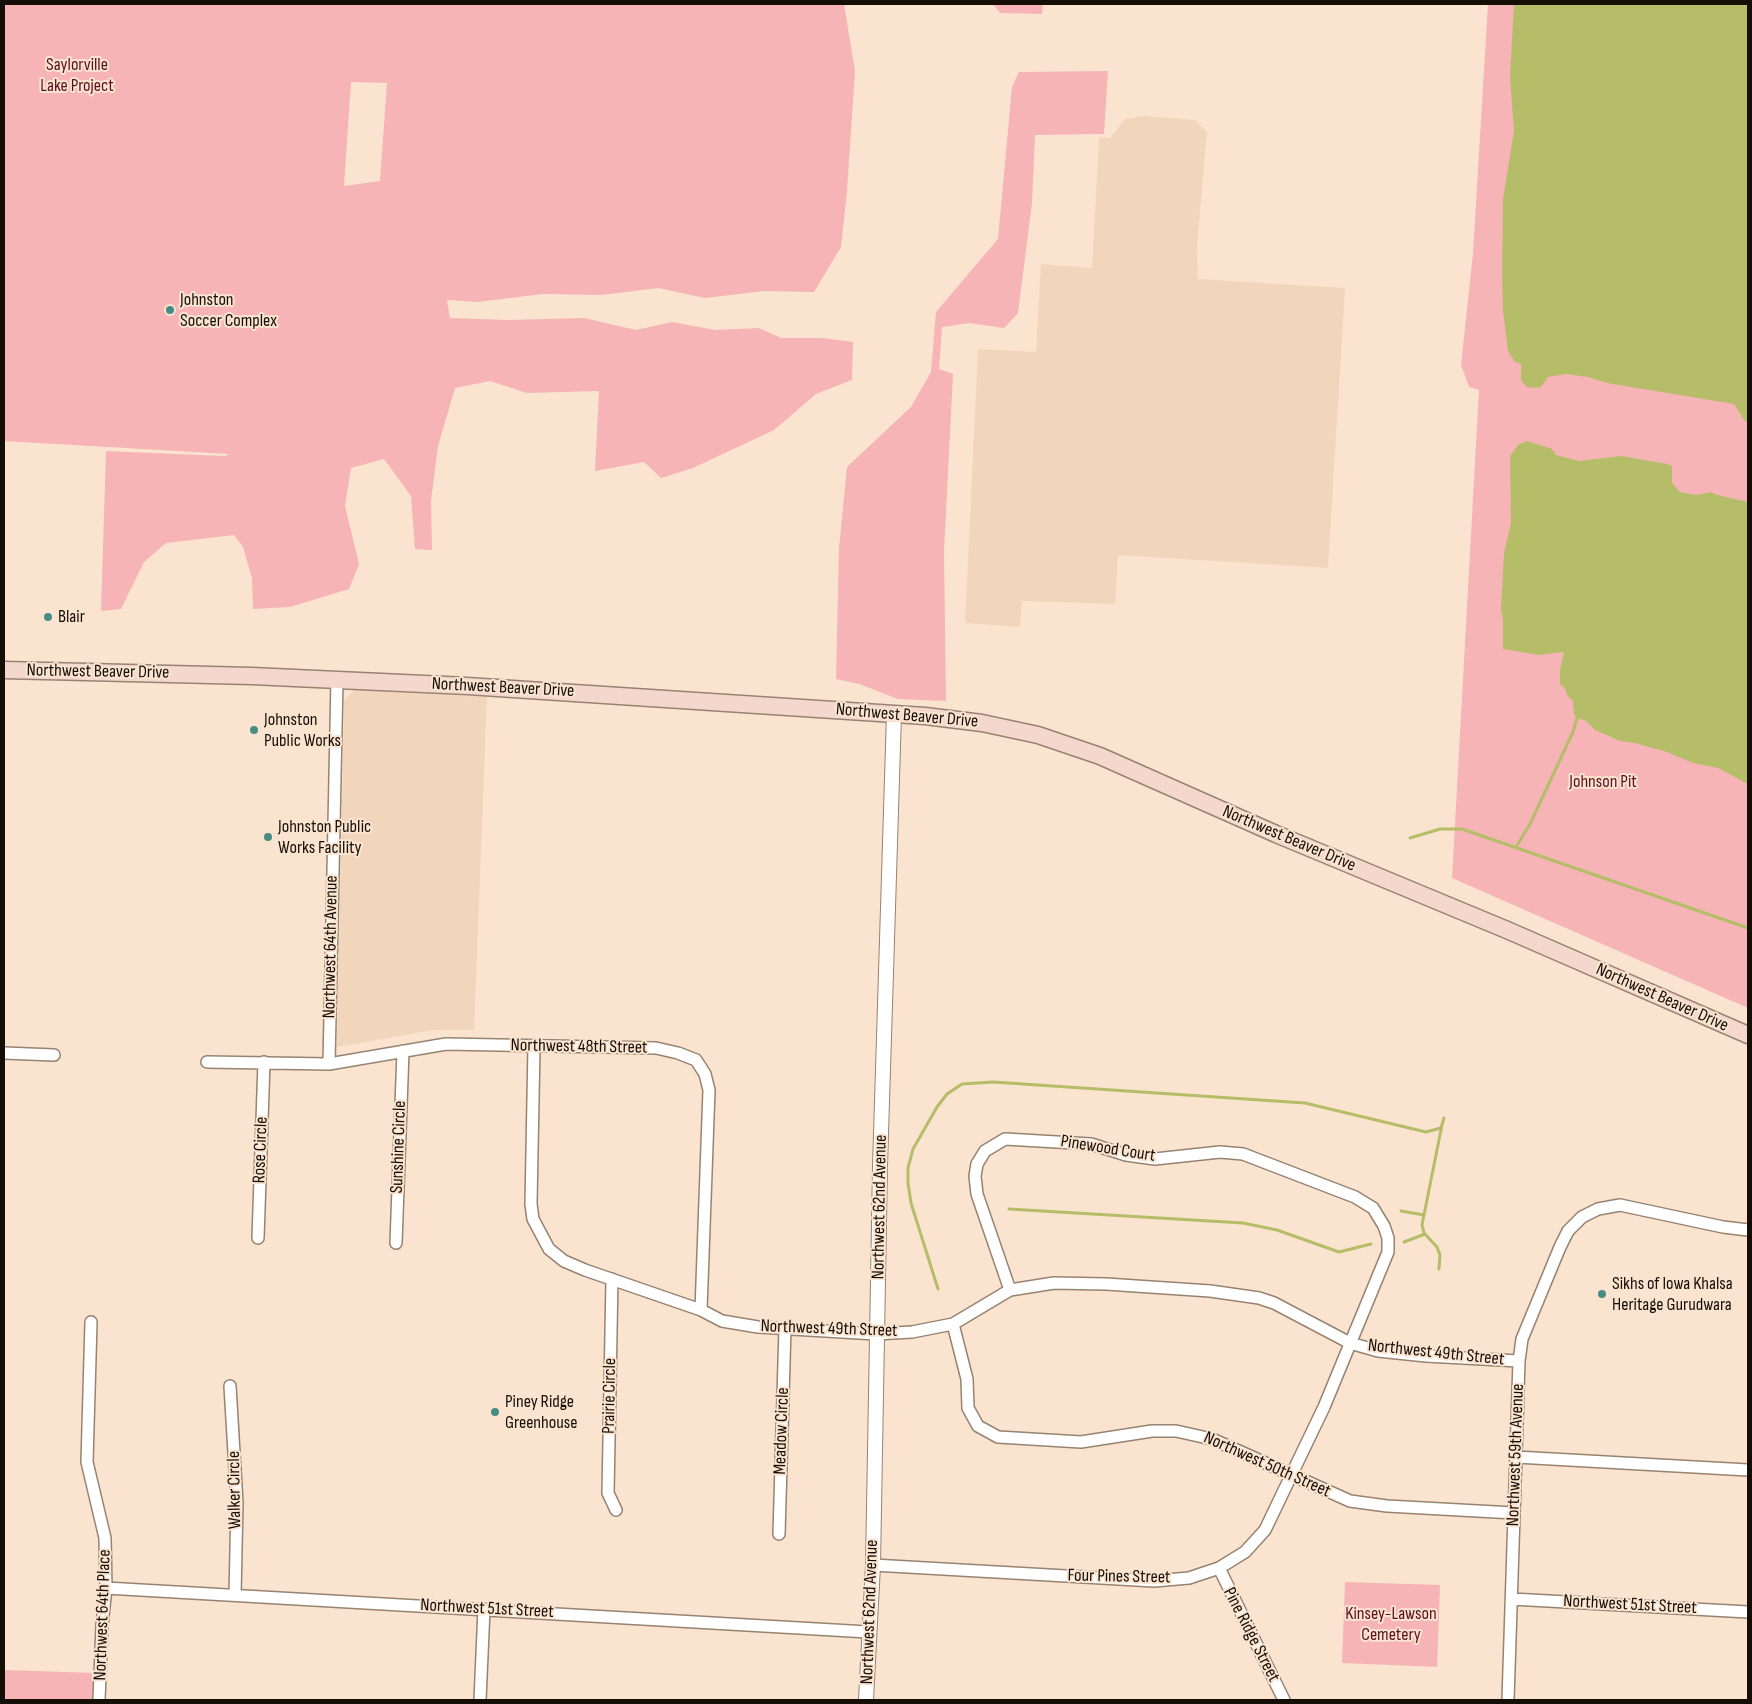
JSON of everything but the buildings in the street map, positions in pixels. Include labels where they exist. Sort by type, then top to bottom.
[{"type":"main road","name":"Northwest Beaver Drive","points":[[4,670],[476,686],[894,714],[982,722],[1038,735],[1100,756],[1276,834],[1498,926],[1748,1035]]},
{"type":"street","name":"Northwest 64th Avenue","points":[[329,1064],[337,680]]},
{"type":"street","name":"Northwest 62nd Avenue","points":[[866,1700],[868,1632],[873,1565],[876,1334],[894,714]]},
{"type":"street","name":"Northwest 48th Street","points":[[208,1062],[329,1064],[446,1044],[656,1048],[678,1053],[696,1060],[706,1074],[710,1090],[701,1310]]},
{"type":"street","name":"Northwest 49th Street","points":[[534,1046],[531,1204],[533,1220],[549,1249],[564,1261],[701,1310],[722,1321],[740,1325],[876,1334],[912,1332],[953,1324],[1010,1290],[1054,1283],[1106,1284],[1238,1294],[1274,1303],[1350,1343],[1378,1351],[1519,1361]]},
{"type":"street","name":"Sunshine Circle","points":[[396,1243],[403,1051]]},
{"type":"street","points":[[4,1053],[54,1055]]},
{"type":"street","name":"Rose Circle","points":[[258,1238],[264,1062]]},
{"type":"street","name":"Pinewood Court","points":[[1010,1290],[977,1194],[975,1176],[977,1164],[985,1152],[1005,1139],[1091,1144],[1126,1155],[1155,1159],[1220,1152],[1243,1154],[1355,1196],[1373,1208],[1384,1226],[1388,1238],[1388,1252],[1350,1343]]},
{"type":"street","name":"Northwest 59th Avenue","points":[[1508,1700],[1519,1361],[1522,1340],[1568,1231],[1582,1217],[1598,1209],[1620,1204],[1724,1227],[1748,1230]]},
{"type":"street","name":"Prairie Circle","points":[[612,1279],[608,1493],[616,1510]]},
{"type":"street","name":"Northwest 64th Place","points":[[90,1322],[87,1462],[106,1538],[106,1588],[102,1624],[100,1700]]},
{"type":"street","name":"Northwest 50th Street","points":[[953,1324],[967,1379],[968,1408],[974,1421],[990,1434],[1005,1438],[1081,1442],[1152,1431],[1176,1431],[1212,1438],[1329,1493],[1360,1503],[1514,1513]]},
{"type":"street","name":"Meadow Circle","points":[[779,1534],[785,1328]]},
{"type":"street","name":"Four Pines Street","points":[[873,1565],[1154,1581],[1189,1578],[1219,1568],[1245,1552],[1265,1530],[1324,1407],[1350,1343]]},
{"type":"street","name":"Walker Circle","points":[[230,1386],[237,1503],[235,1595]]},
{"type":"street","points":[[1516,1457],[1748,1470]]},
{"type":"street","name":"Pine Ridge Street","points":[[1219,1568],[1284,1700]]},
{"type":"street","name":"Northwest 51st Street","points":[[106,1588],[868,1632]]},
{"type":"street","name":"Northwest 51st Street","points":[[1512,1599],[1748,1612]]},
{"type":"street","points":[[480,1700],[484,1609]]},
{"type":"shaded area","points":[[1514,4],[1748,4],[1748,422],[1744,420],[1734,404],[1607,383],[1588,377],[1566,374],[1548,377],[1541,387],[1534,388],[1527,387],[1521,380],[1521,364],[1514,361],[1508,351],[1503,311],[1502,274],[1503,199],[1514,131],[1510,77]]},
{"type":"shaded area","points":[[1144,116],[1195,120],[1207,132],[1197,247],[1198,279],[1345,288],[1328,568],[1118,555],[1115,604],[1022,601],[1020,627],[965,623],[978,349],[1036,352],[1041,264],[1092,268],[1099,138],[1110,138],[1125,119]]},
{"type":"shaded area","points":[[1527,441],[1552,449],[1556,455],[1578,461],[1622,456],[1667,464],[1672,466],[1672,483],[1680,492],[1696,495],[1711,492],[1748,502],[1748,784],[1718,768],[1693,763],[1667,752],[1635,743],[1620,741],[1595,730],[1586,721],[1577,718],[1574,714],[1573,701],[1567,695],[1565,688],[1560,684],[1560,670],[1564,652],[1539,655],[1503,649],[1501,609],[1504,553],[1511,523],[1510,456],[1518,445]]},
{"type":"shaded area","points":[[353,691],[487,697],[474,1030],[434,1030],[337,1047],[344,701]]},
{"type":"green space","name":"Saylorville Lake Project","points":[[4,4],[844,4],[855,71],[847,191],[841,247],[814,292],[764,291],[705,298],[658,288],[602,295],[543,294],[477,302],[447,300],[450,318],[508,320],[584,318],[636,330],[672,322],[715,330],[759,328],[781,338],[822,338],[853,342],[852,380],[816,394],[774,430],[693,468],[661,478],[644,462],[595,471],[599,391],[527,393],[490,381],[455,388],[438,446],[431,501],[432,550],[415,549],[411,496],[384,459],[351,468],[345,506],[359,564],[349,589],[290,607],[253,609],[252,578],[243,547],[234,535],[166,543],[144,562],[121,609],[101,611],[106,451],[225,456],[229,454],[4,441]],"holes":[[[351,82],[387,83],[380,181],[344,186]]]},
{"type":"green space","points":[[993,4],[1043,4],[1042,14],[1000,13]]},
{"type":"green space","name":"Johnson Pit","points":[[1488,4],[1748,4],[1748,1008],[1452,878],[1479,390],[1469,387],[1461,365],[1473,253]]},
{"type":"green space","points":[[1108,71],[1104,134],[1035,135],[1032,203],[1018,313],[1004,328],[969,323],[942,327],[939,369],[953,374],[944,551],[946,701],[898,699],[859,684],[836,679],[839,548],[847,467],[911,407],[931,372],[936,312],[998,239],[1012,87],[1019,72]]},
{"type":"green space","name":"Kinsey-Lawson Cemetery","points":[[1345,1582],[1440,1585],[1437,1667],[1342,1663]]},
{"type":"green space","points":[[4,1670],[97,1673],[96,1700],[4,1700]]},
{"type":"waterway","points":[[1516,847],[1530,824],[1573,732],[1577,718]]},
{"type":"waterway","points":[[1410,838],[1440,829],[1462,829],[1748,928]]},
{"type":"waterway","points":[[938,1289],[911,1203],[908,1168],[913,1149],[937,1107],[947,1094],[962,1084],[993,1082],[1305,1103],[1426,1132],[1441,1128],[1444,1118]]},
{"type":"waterway","points":[[1439,1269],[1440,1255],[1437,1247],[1424,1233],[1422,1225],[1442,1125]]},
{"type":"waterway","points":[[1009,1209],[1243,1223],[1277,1230],[1339,1252],[1371,1244]]},
{"type":"waterway","points":[[1401,1211],[1424,1215]]},
{"type":"waterway","points":[[1404,1242],[1425,1234]]},
{"type":"place","name":"Johnston Soccer Complex","points":[[170,310]]},
{"type":"place","name":"Blair","points":[[48,617]]},
{"type":"place","name":"Johnston Public Works","points":[[254,730]]},
{"type":"place","name":"Johnston Public Works Facility","points":[[268,837]]},
{"type":"place","name":"Sikhs of Iowa Khalsa Heritage Gurudwara","points":[[1602,1294]]},
{"type":"place","name":"Piney Ridge Greenhouse","points":[[495,1412]]}]
